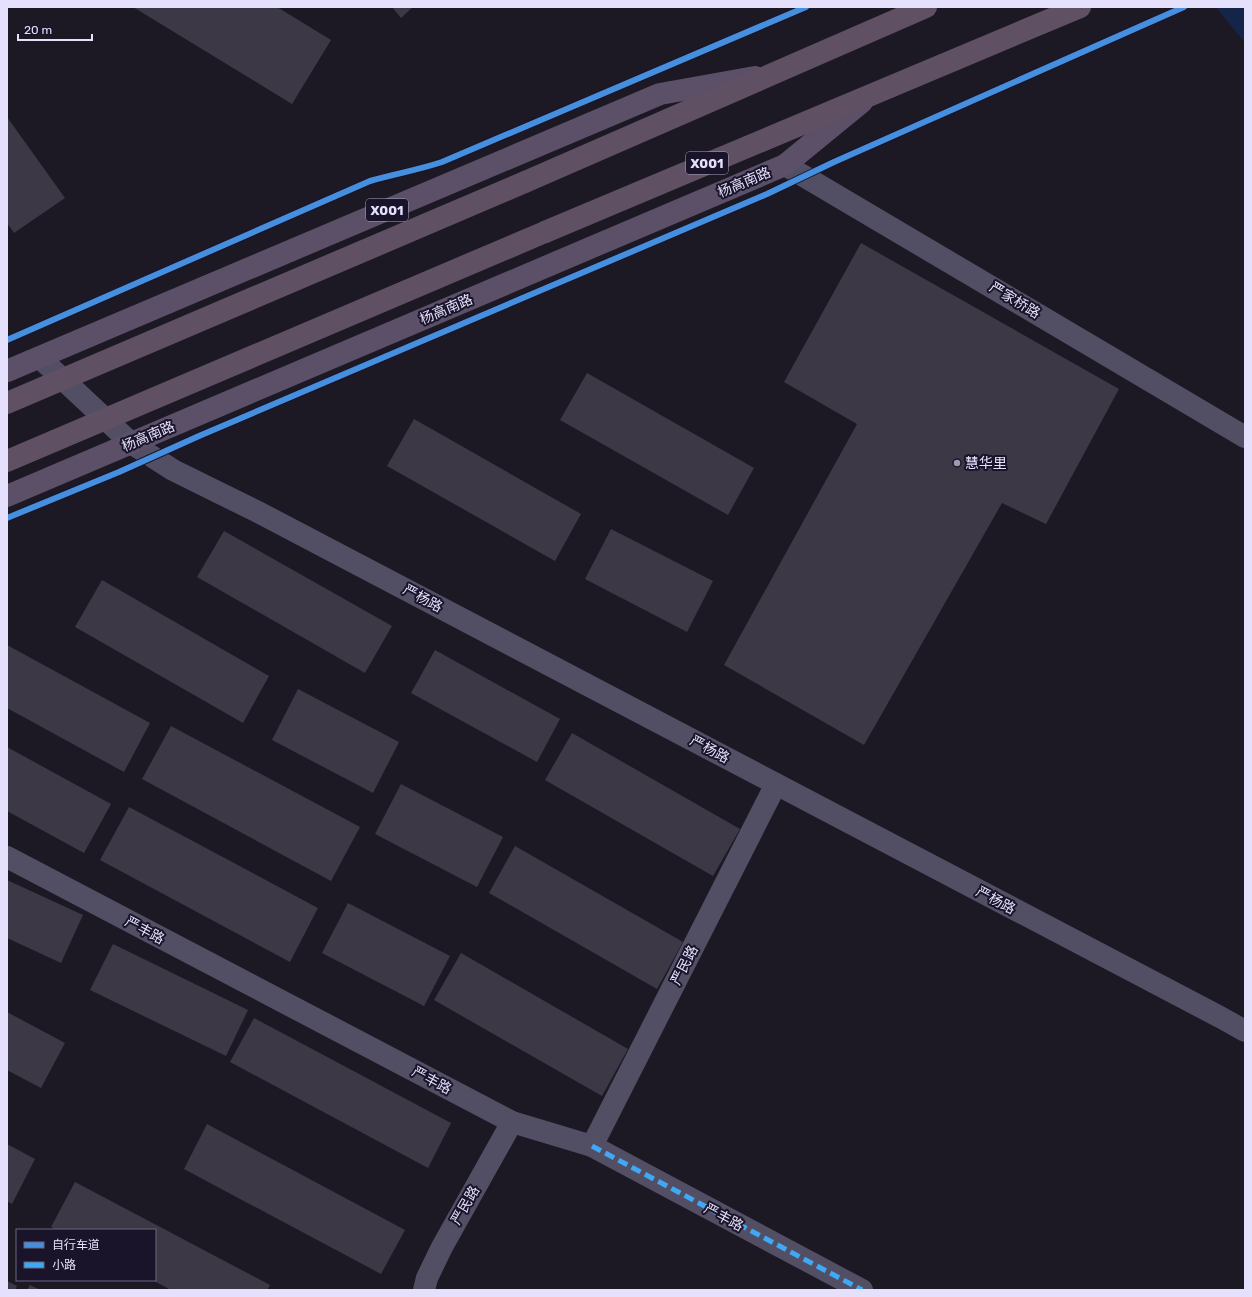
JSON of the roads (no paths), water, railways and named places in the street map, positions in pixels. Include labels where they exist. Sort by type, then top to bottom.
[{"type":"highway","name":"X001","points":[[7,403],[525,182],[926,7]]},
{"type":"highway","name":"杨高南路","points":[[7,461],[545,232],[1080,7]]},
{"type":"main road","name":"X001","points":[[7,372],[660,94],[774,74]]},
{"type":"main road","name":"杨高南路","points":[[7,496],[785,165],[870,95]]},
{"type":"street","name":"严家桥路","points":[[785,165],[1245,437]]},
{"type":"street","name":"严杨路","points":[[40,358],[131,443],[172,470],[258,512],[1245,1031]]},
{"type":"street","name":"严民路","points":[[592,1146],[776,784]]},
{"type":"street","name":"严丰路","points":[[7,857],[512,1122],[592,1146],[862,1290]]},
{"type":"street","name":"严民路","points":[[424,1290],[427,1278],[442,1247],[512,1122]]},
{"type":"water","points":[[1216,7],[1245,7],[1245,43]]},
{"type":"place","name":"慧华里","points":[[957,463]]}]
